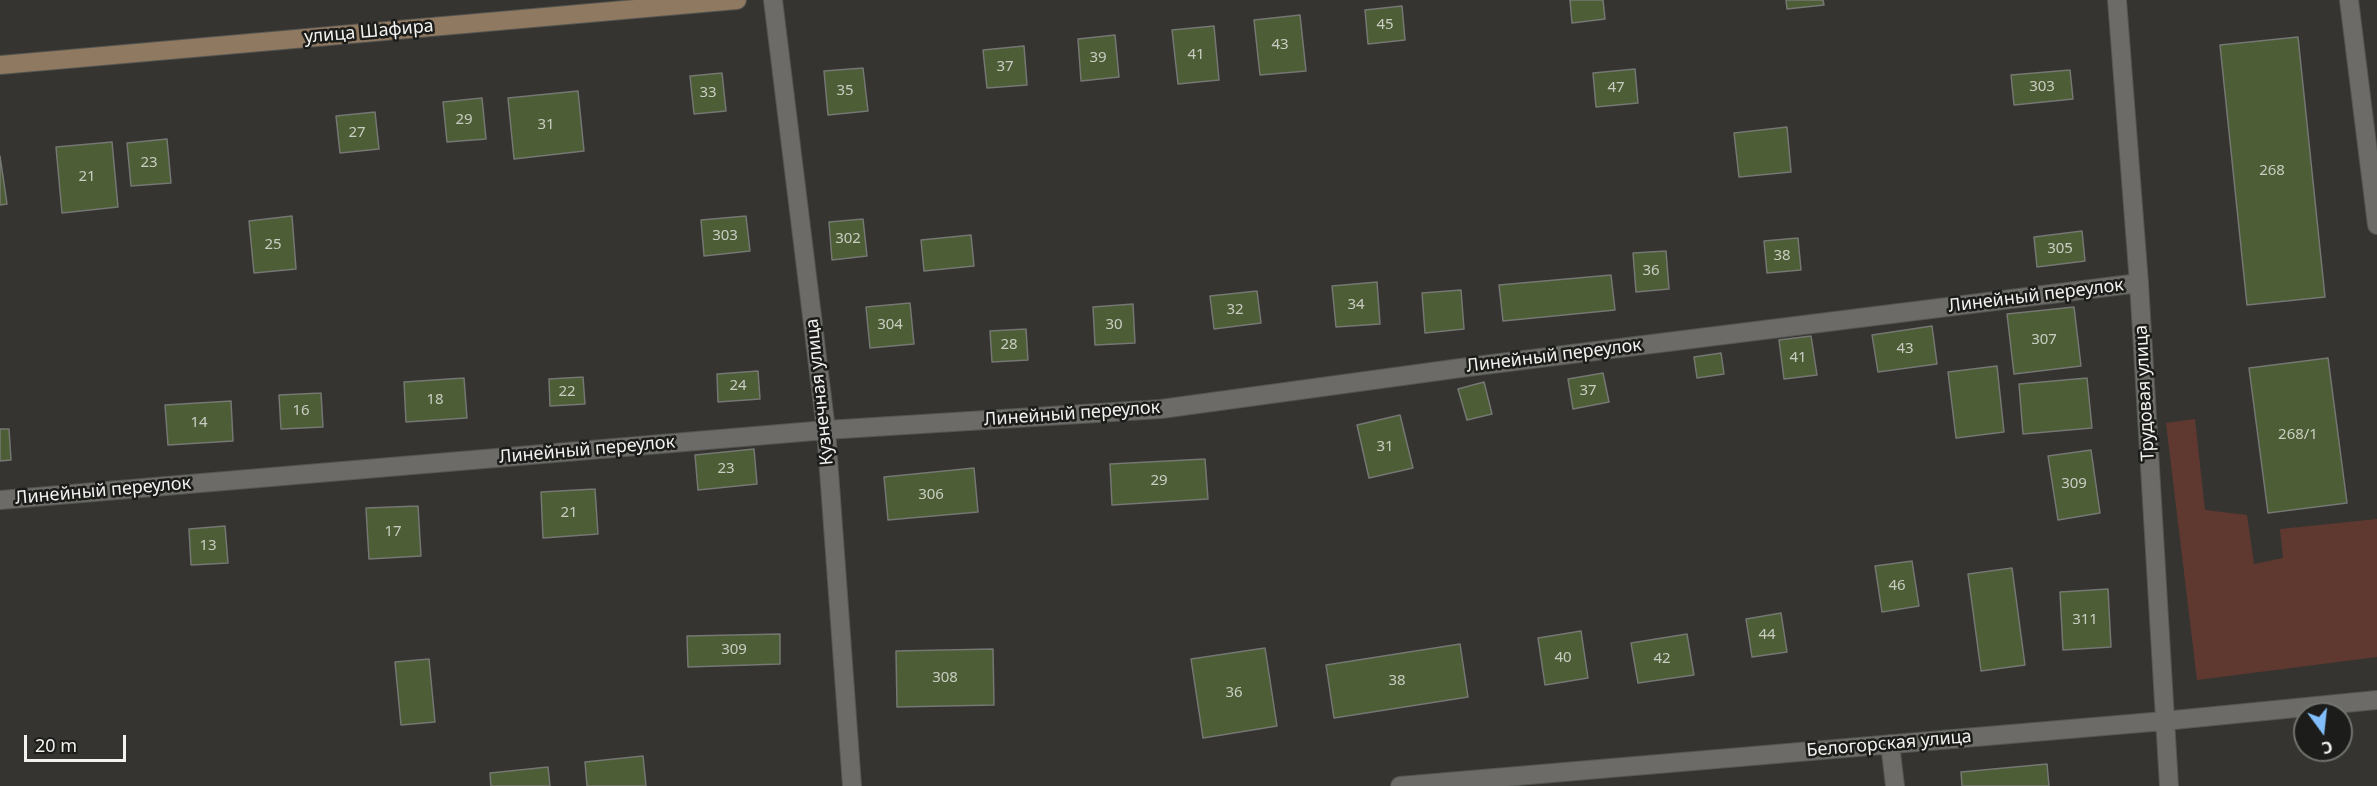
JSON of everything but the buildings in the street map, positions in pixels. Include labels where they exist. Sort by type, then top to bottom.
[{"type":"street","name":"улица Шафира","points":[[0,65],[737,0]]},
{"type":"street","name":"Кузнечная улица","points":[[773,0],[826,430],[852,786]]},
{"type":"street","name":"Трудовая улица","points":[[2117,0],[2139,283],[2169,786]]},
{"type":"street","points":[[2349,0],[2369,89],[2377,225]]},
{"type":"street","name":"Линейный переулок","points":[[0,500],[826,430],[1161,409],[1468,367],[2139,283]]},
{"type":"street","name":"Белогорская улица","points":[[1400,786],[2164,721],[2377,700]]},
{"type":"street","points":[[1890,744],[1895,786]]},
{"type":"shaded area","points":[[2195,419],[2205,510],[2247,515],[2254,564],[2283,558],[2280,529],[2377,519],[2377,657],[2197,680],[2166,423]]}]
